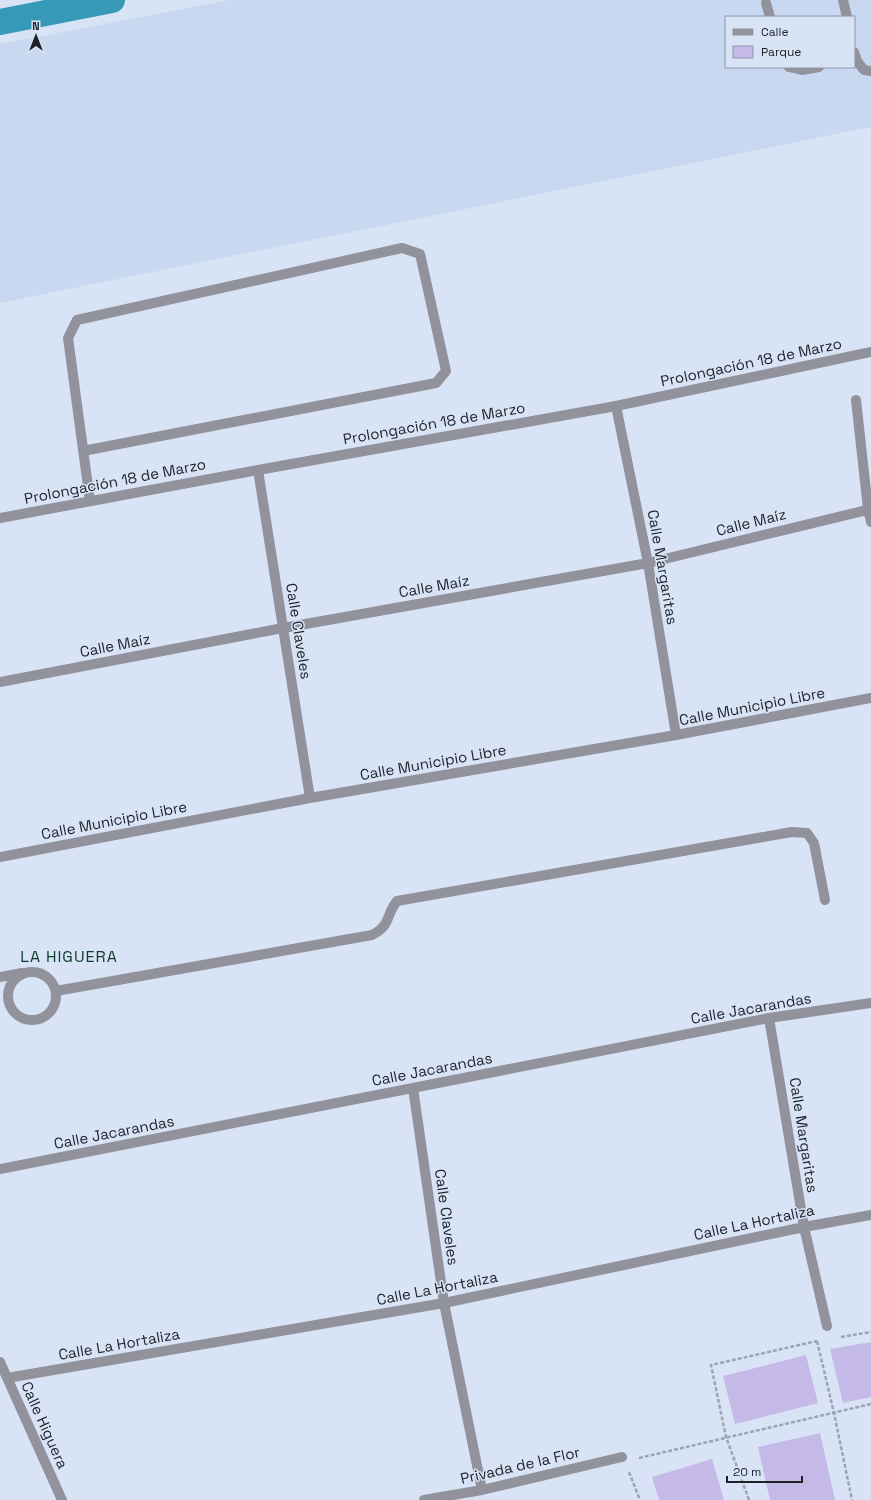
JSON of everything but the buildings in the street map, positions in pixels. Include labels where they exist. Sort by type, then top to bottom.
[{"type":"street","points":[[843,0],[846,16]]},
{"type":"street","points":[[766,3],[770,16]]},
{"type":"street","points":[[855,58],[864,70],[871,71]]},
{"type":"street","points":[[793,68],[802,70],[813,68]]},
{"type":"street","points":[[84,451],[436,383],[446,371],[420,254],[402,248],[77,320],[68,338],[90,501]]},
{"type":"street","name":"Prolongación 18 de Marzo","points":[[0,518],[616,406],[871,352]]},
{"type":"street","points":[[856,400],[871,522]]},
{"type":"street","name":"Calle Margaritas","points":[[616,406],[648,563],[676,735]]},
{"type":"street","name":"Calle Claveles","points":[[258,470],[310,798]]},
{"type":"street","name":"Calle Maíz","points":[[0,682],[283,628],[648,563],[870,509]]},
{"type":"street","name":"Calle Municipio Libre","points":[[0,857],[310,798],[676,735],[871,698]]},
{"type":"street","points":[[56,991],[372,935],[378,932],[386,924],[393,905],[397,901],[792,832],[807,834],[814,843],[826,900]]},
{"type":"street","points":[[0,977],[27,972],[37,972],[46,976],[53,982],[56,991],[56,1001],[52,1010],[44,1017],[35,1020],[26,1019],[16,1015],[4,998],[13,981],[20,975],[27,972]]},
{"type":"street","name":"Calle Jacarandas","points":[[0,1170],[769,1018],[871,1003]]},
{"type":"street","name":"Calle Margaritas","points":[[769,1018],[804,1227],[827,1326]]},
{"type":"street","name":"Calle Claveles","points":[[413,1088],[444,1303],[482,1490]]},
{"type":"street","name":"Calle La Hortaliza","points":[[7,1378],[444,1303],[804,1227],[871,1215]]},
{"type":"street","name":"Calle Higuera","points":[[0,1362],[62,1500]]},
{"type":"street","name":"Privada de la Flor","points":[[424,1500],[482,1490],[624,1459]]},
{"type":"path","points":[[840,1337],[871,1332]]},
{"type":"path","points":[[749,1500],[726,1437],[711,1365],[817,1341],[852,1500]]},
{"type":"path","points":[[640,1500],[624,1459],[871,1404]]},
{"type":"shaded area","points":[[230,0],[871,0],[871,127],[0,303],[0,44]]},
{"type":"green space","points":[[871,1342],[871,1397],[843,1403],[830,1349]]},
{"type":"green space","points":[[806,1355],[818,1403],[735,1424],[723,1376]]},
{"type":"green space","points":[[820,1433],[835,1500],[770,1500],[758,1447]]},
{"type":"green space","points":[[712,1459],[724,1500],[659,1500],[652,1477]]},
{"type":"waterway","points":[[0,22],[112,0]]},
{"type":"district","name":"LA HIGUERA","points":[[69,956]]}]
